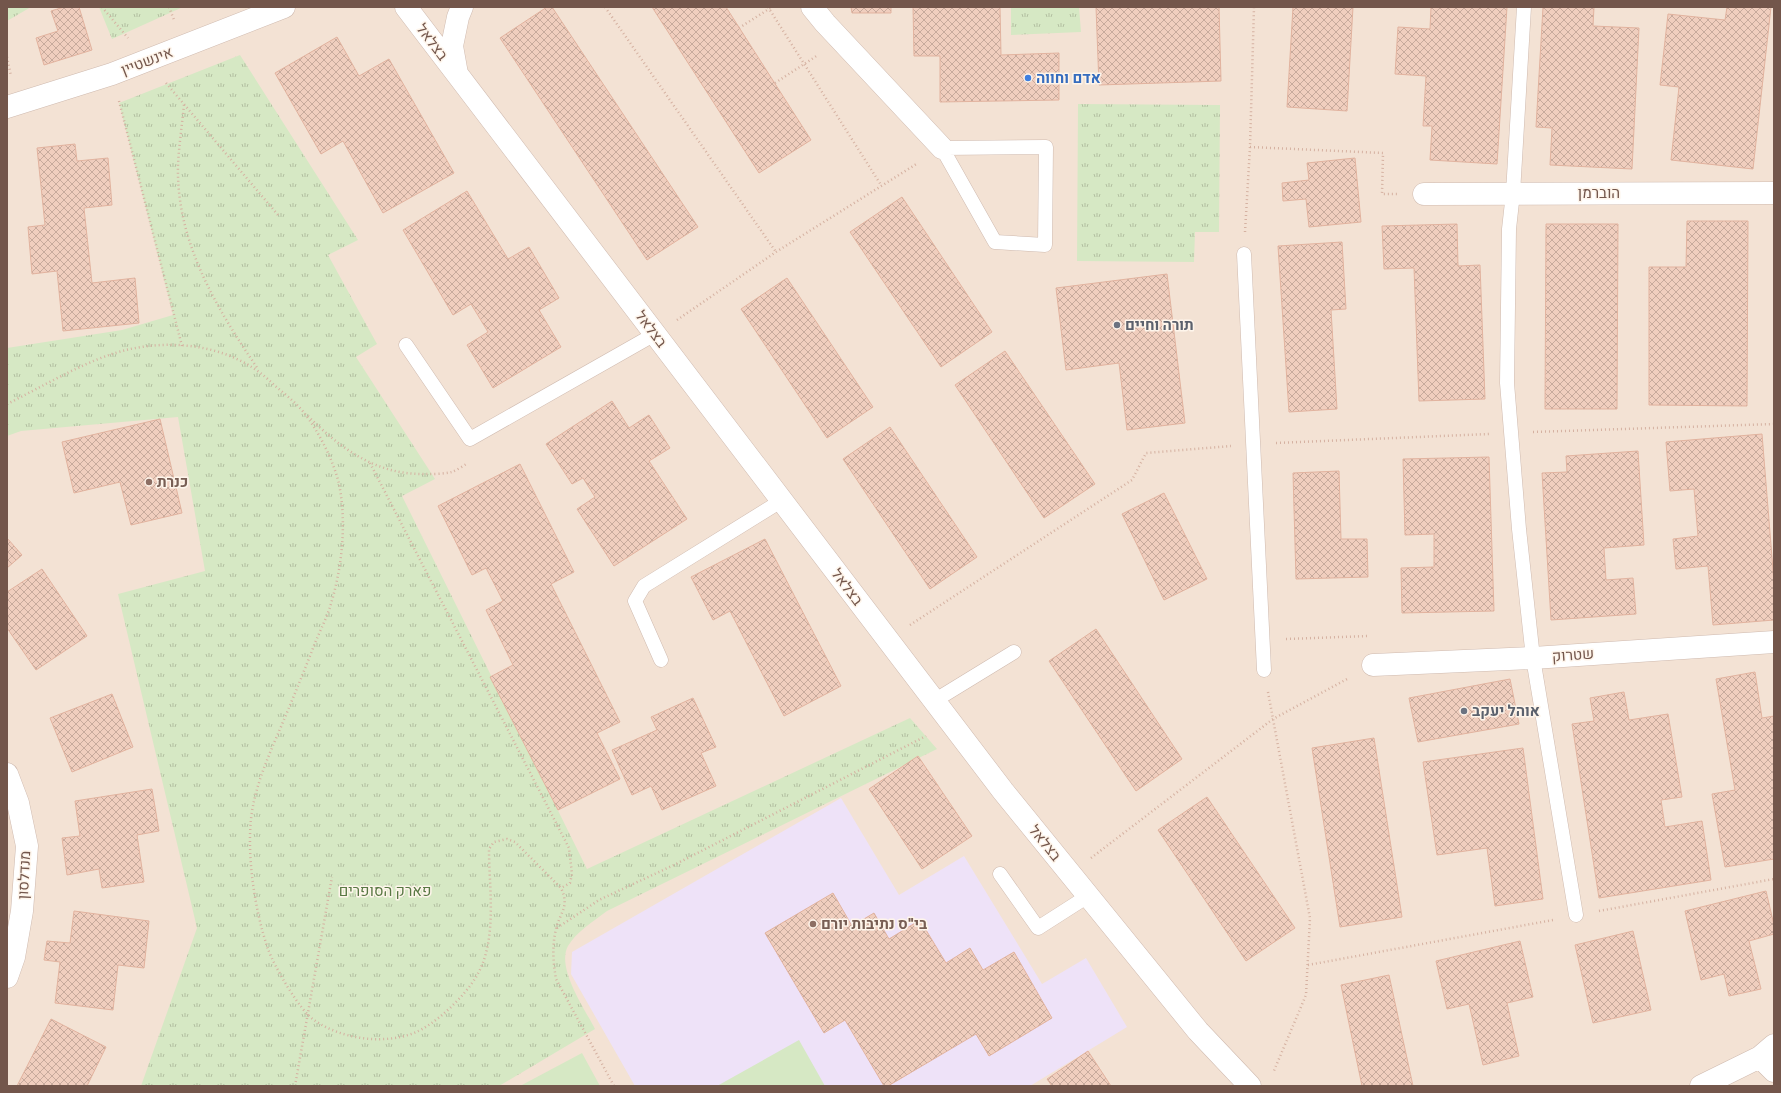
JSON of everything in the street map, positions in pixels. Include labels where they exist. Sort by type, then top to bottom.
[{"type":"street","name":"אינשטיין","points":[[7,107],[112,74],[284,7]]},
{"type":"street","name":"בצלאל","points":[[406,7],[1003,791],[1198,1031],[1250,1086]]},
{"type":"street","name":"בצלאל","points":[[458,77],[452,46],[458,17],[462,7]]},
{"type":"street","points":[[812,7],[825,23],[942,148]]},
{"type":"street","name":"הוברמן","points":[[1424,194],[1774,193]]},
{"type":"street","name":"שטרוק","points":[[1373,665],[1533,658],[1774,642]]},
{"type":"street","name":"מנדלסון","points":[[7,774],[18,803],[27,846],[22,912],[14,957],[7,977]]},
{"type":"street","points":[[1701,1086],[1769,1058]]},
{"type":"lane","points":[[1524,7],[1513,194],[1509,229],[1507,383],[1519,529],[1533,658],[1576,915]]},
{"type":"lane","points":[[1046,147],[1045,245],[995,242],[942,148],[1046,147]]},
{"type":"lane","points":[[1244,254],[1264,670]]},
{"type":"lane","points":[[406,344],[470,440],[655,334]]},
{"type":"lane","points":[[661,660],[635,601],[644,586],[782,501]]},
{"type":"lane","points":[[934,701],[1014,652]]},
{"type":"lane","points":[[1000,874],[1038,928],[1088,896]]},
{"type":"path","points":[[102,7],[278,215]]},
{"type":"path","points":[[605,7],[776,252]]},
{"type":"path","points":[[1244,254],[1250,147],[1254,7]]},
{"type":"path","points":[[739,28],[770,8],[882,186]]},
{"type":"path","points":[[775,83],[804,64]]},
{"type":"path","points":[[112,74],[182,346]]},
{"type":"path","points":[[184,105],[178,166],[180,195],[184,222],[202,275],[214,299],[259,370],[305,413],[316,431],[327,450],[339,482],[342,510],[340,554],[337,577],[330,607],[261,775],[253,804],[250,834],[252,876],[259,918],[269,952],[289,990],[311,1019],[334,1031],[363,1039],[393,1038],[414,1033],[436,1020],[460,997],[477,976],[487,952],[490,934],[489,849],[494,842],[507,839],[514,842],[561,888],[565,897],[566,905],[556,929],[553,961],[556,979],[614,1086]]},
{"type":"path","points":[[1250,147],[1383,153],[1382,194],[1424,194]]},
{"type":"path","points":[[655,334],[776,252],[942,148]]},
{"type":"path","points":[[7,404],[91,363],[124,350],[156,345],[203,347],[223,353],[259,370]]},
{"type":"path","points":[[888,639],[1132,480],[1146,453],[1253,444]]},
{"type":"path","points":[[370,463],[570,848],[572,868],[570,883],[561,888]]},
{"type":"path","points":[[1070,874],[1273,719],[1373,665],[1374,636],[1262,640]]},
{"type":"path","points":[[1264,670],[1310,918],[1306,995],[1270,1079]]},
{"type":"path","points":[[556,929],[599,900],[676,864],[952,724]]},
{"type":"path","points":[[295,1086],[332,877]]},
{"type":"path","points":[[1308,965],[1774,879]]},
{"type":"shaded area","points":[[7,7],[1774,7],[1774,1086],[7,1086]]},
{"type":"shaded area","name":"בי\"ס נתיבות יורם","points":[[841,798],[899,895],[964,856],[1042,984],[1086,958],[1127,1027],[1030,1086],[635,1086],[571,974],[572,952]]},
{"type":"green space","points":[[7,7],[31,7],[7,21]]},
{"type":"green space","points":[[99,7],[183,7],[112,39]]},
{"type":"green space","points":[[1011,7],[1079,7],[1081,32],[1011,35]]},
{"type":"green space","name":"פארק הסופרים","points":[[240,55],[358,240],[328,255],[377,344],[356,357],[435,479],[402,496],[587,869],[910,718],[937,749],[607,911],[580,931],[568,946],[565,955],[566,965],[573,988],[595,1029],[499,1086],[141,1086],[197,928],[118,594],[205,571],[178,417],[21,431],[7,436],[7,348],[122,330],[173,315],[119,103]]},
{"type":"green space","points":[[1078,104],[1220,105],[1219,232],[1195,232],[1194,262],[1077,261]]},
{"type":"green space","points":[[799,1040],[825,1086],[717,1086]]},
{"type":"green space","points":[[582,1053],[600,1086],[520,1086]]},
{"type":"building","points":[[64,7],[79,7],[92,50],[44,65],[36,38],[58,31],[51,11]]},
{"type":"building","points":[[547,7],[552,7],[698,227],[647,260],[500,38]]},
{"type":"building","points":[[652,7],[726,7],[811,140],[759,173]]},
{"type":"building","points":[[851,7],[891,7],[891,13],[852,13]]},
{"type":"building","points":[[913,7],[1000,7],[1001,55],[1059,53],[1059,100],[940,102],[940,56],[914,56]]},
{"type":"building","points":[[1096,7],[1219,7],[1221,81],[1099,85]]},
{"type":"building","points":[[1293,7],[1353,7],[1347,111],[1287,107]]},
{"type":"building","points":[[1431,7],[1507,7],[1497,164],[1430,160],[1432,126],[1423,126],[1426,76],[1395,74],[1398,27],[1430,29]]},
{"type":"building","points":[[1543,7],[1594,7],[1593,26],[1639,28],[1632,169],[1550,165],[1552,128],[1536,127]]},
{"type":"building","points":[[1727,7],[1771,7],[1753,169],[1671,160],[1679,87],[1660,85],[1668,14],[1725,20]]},
{"type":"building","points":[[337,37],[359,76],[389,59],[454,173],[383,213],[343,141],[321,154],[275,73]]},
{"type":"building","points":[[75,144],[77,161],[108,158],[112,205],[84,208],[92,283],[135,278],[139,323],[63,331],[57,271],[32,274],[28,227],[45,225],[37,148]]},
{"type":"building","points":[[1355,158],[1361,222],[1309,227],[1306,199],[1283,201],[1282,183],[1309,180],[1307,163]]},
{"type":"building","points":[[467,191],[508,259],[529,247],[559,298],[539,310],[561,347],[493,388],[467,345],[488,332],[471,304],[453,315],[403,230]]},
{"type":"building","points":[[902,197],[992,332],[941,367],[850,232]]},
{"type":"building","points":[[1687,221],[1748,221],[1747,406],[1649,405],[1649,267],[1686,267]]},
{"type":"building","points":[[1457,224],[1458,266],[1480,265],[1485,399],[1419,401],[1414,268],[1384,269],[1382,226]]},
{"type":"building","points":[[1546,224],[1618,224],[1617,409],[1545,409]]},
{"type":"building","points":[[1342,242],[1346,309],[1331,310],[1337,409],[1289,412],[1278,246]]},
{"type":"building","name":"תורה וחיים","points":[[1167,274],[1185,423],[1127,430],[1119,363],[1066,370],[1056,288]]},
{"type":"building","points":[[787,278],[873,407],[827,438],[741,309]]},
{"type":"building","points":[[1005,351],[1095,484],[1044,518],[955,385]]},
{"type":"building","points":[[612,401],[629,428],[649,415],[670,448],[649,461],[687,519],[614,566],[577,509],[595,497],[583,478],[572,484],[546,444]]},
{"type":"building","points":[[160,419],[182,513],[131,525],[120,482],[74,493],[62,442]]},
{"type":"building","points":[[890,427],[977,557],[930,589],[843,459]]},
{"type":"building","points":[[1762,434],[1774,582],[1774,620],[1713,625],[1708,566],[1676,569],[1673,539],[1698,536],[1694,489],[1670,491],[1666,442]]},
{"type":"building","points":[[1638,451],[1644,545],[1604,548],[1606,580],[1633,578],[1636,614],[1551,620],[1542,473],[1567,472],[1566,456]]},
{"type":"building","points":[[1489,457],[1494,611],[1402,613],[1401,568],[1434,567],[1434,534],[1405,535],[1403,459]]},
{"type":"building","points":[[520,464],[574,572],[551,584],[620,722],[597,733],[620,779],[558,810],[490,677],[513,665],[486,610],[503,601],[486,568],[472,575],[438,506]]},
{"type":"building","points":[[1339,471],[1341,539],[1367,539],[1368,577],[1296,579],[1293,473]]},
{"type":"building","points":[[1164,493],[1207,579],[1164,600],[1122,514]]},
{"type":"building","points":[[7,538],[22,555],[7,568]]},
{"type":"building","points":[[765,539],[841,686],[784,716],[730,611],[713,620],[691,577]]},
{"type":"building","points":[[42,569],[87,636],[36,670],[7,628],[7,592]]},
{"type":"building","points":[[1096,629],[1182,759],[1136,791],[1049,661]]},
{"type":"building","points":[[1755,672],[1762,718],[1774,716],[1774,859],[1725,867],[1712,794],[1735,790],[1716,679]]},
{"type":"building","name":"אוהל יעקב","points":[[1510,679],[1519,724],[1418,742],[1409,698]]},
{"type":"building","points":[[1624,692],[1629,720],[1668,714],[1682,797],[1661,800],[1665,827],[1702,821],[1711,880],[1599,898],[1572,724],[1594,721],[1590,698]]},
{"type":"building","points":[[112,694],[133,747],[72,772],[50,718]]},
{"type":"building","points":[[693,698],[716,747],[701,753],[716,786],[662,810],[651,786],[632,795],[612,750],[657,730],[651,717]]},
{"type":"building","points":[[1374,738],[1402,917],[1340,927],[1312,748]]},
{"type":"building","points":[[1523,748],[1543,899],[1495,906],[1487,848],[1437,855],[1423,762]]},
{"type":"building","points":[[918,756],[972,836],[922,869],[869,789]]},
{"type":"building","points":[[152,789],[159,831],[137,835],[144,882],[102,888],[99,869],[67,875],[62,838],[80,836],[75,801]]},
{"type":"building","points":[[1207,797],[1295,928],[1246,961],[1158,830]]},
{"type":"building","points":[[1766,891],[1774,925],[1774,934],[1749,941],[1761,989],[1729,996],[1724,974],[1701,980],[1685,911]]},
{"type":"building","points":[[833,893],[852,926],[874,913],[889,939],[920,920],[946,963],[970,948],[983,970],[1014,952],[1052,1018],[989,1056],[976,1034],[888,1086],[884,1086],[845,1020],[824,1033],[765,933]]},
{"type":"building","points":[[74,911],[149,921],[144,968],[118,965],[113,1010],[55,1003],[60,962],[44,960],[47,941],[70,943]]},
{"type":"building","points":[[1633,931],[1651,1010],[1593,1023],[1575,945]]},
{"type":"building","points":[[1520,941],[1533,997],[1507,1003],[1519,1056],[1483,1065],[1469,1004],[1447,1009],[1436,961]]},
{"type":"building","points":[[1389,975],[1413,1086],[1362,1086],[1341,985]]},
{"type":"building","points":[[51,1019],[106,1047],[87,1086],[17,1086]]},
{"type":"building","points":[[1088,1051],[1111,1086],[1052,1086],[1047,1079]]},
{"type":"place","name":"אדם וחווה","points":[[1028,78]]},
{"type":"place","name":"תורה וחיים","points":[[1117,325]]},
{"type":"place","name":"כנרת","points":[[149,482]]},
{"type":"place","name":"אוהל יעקב","points":[[1464,711]]},
{"type":"place","name":"בי\"ס נתיבות יורם","points":[[813,924]]}]
